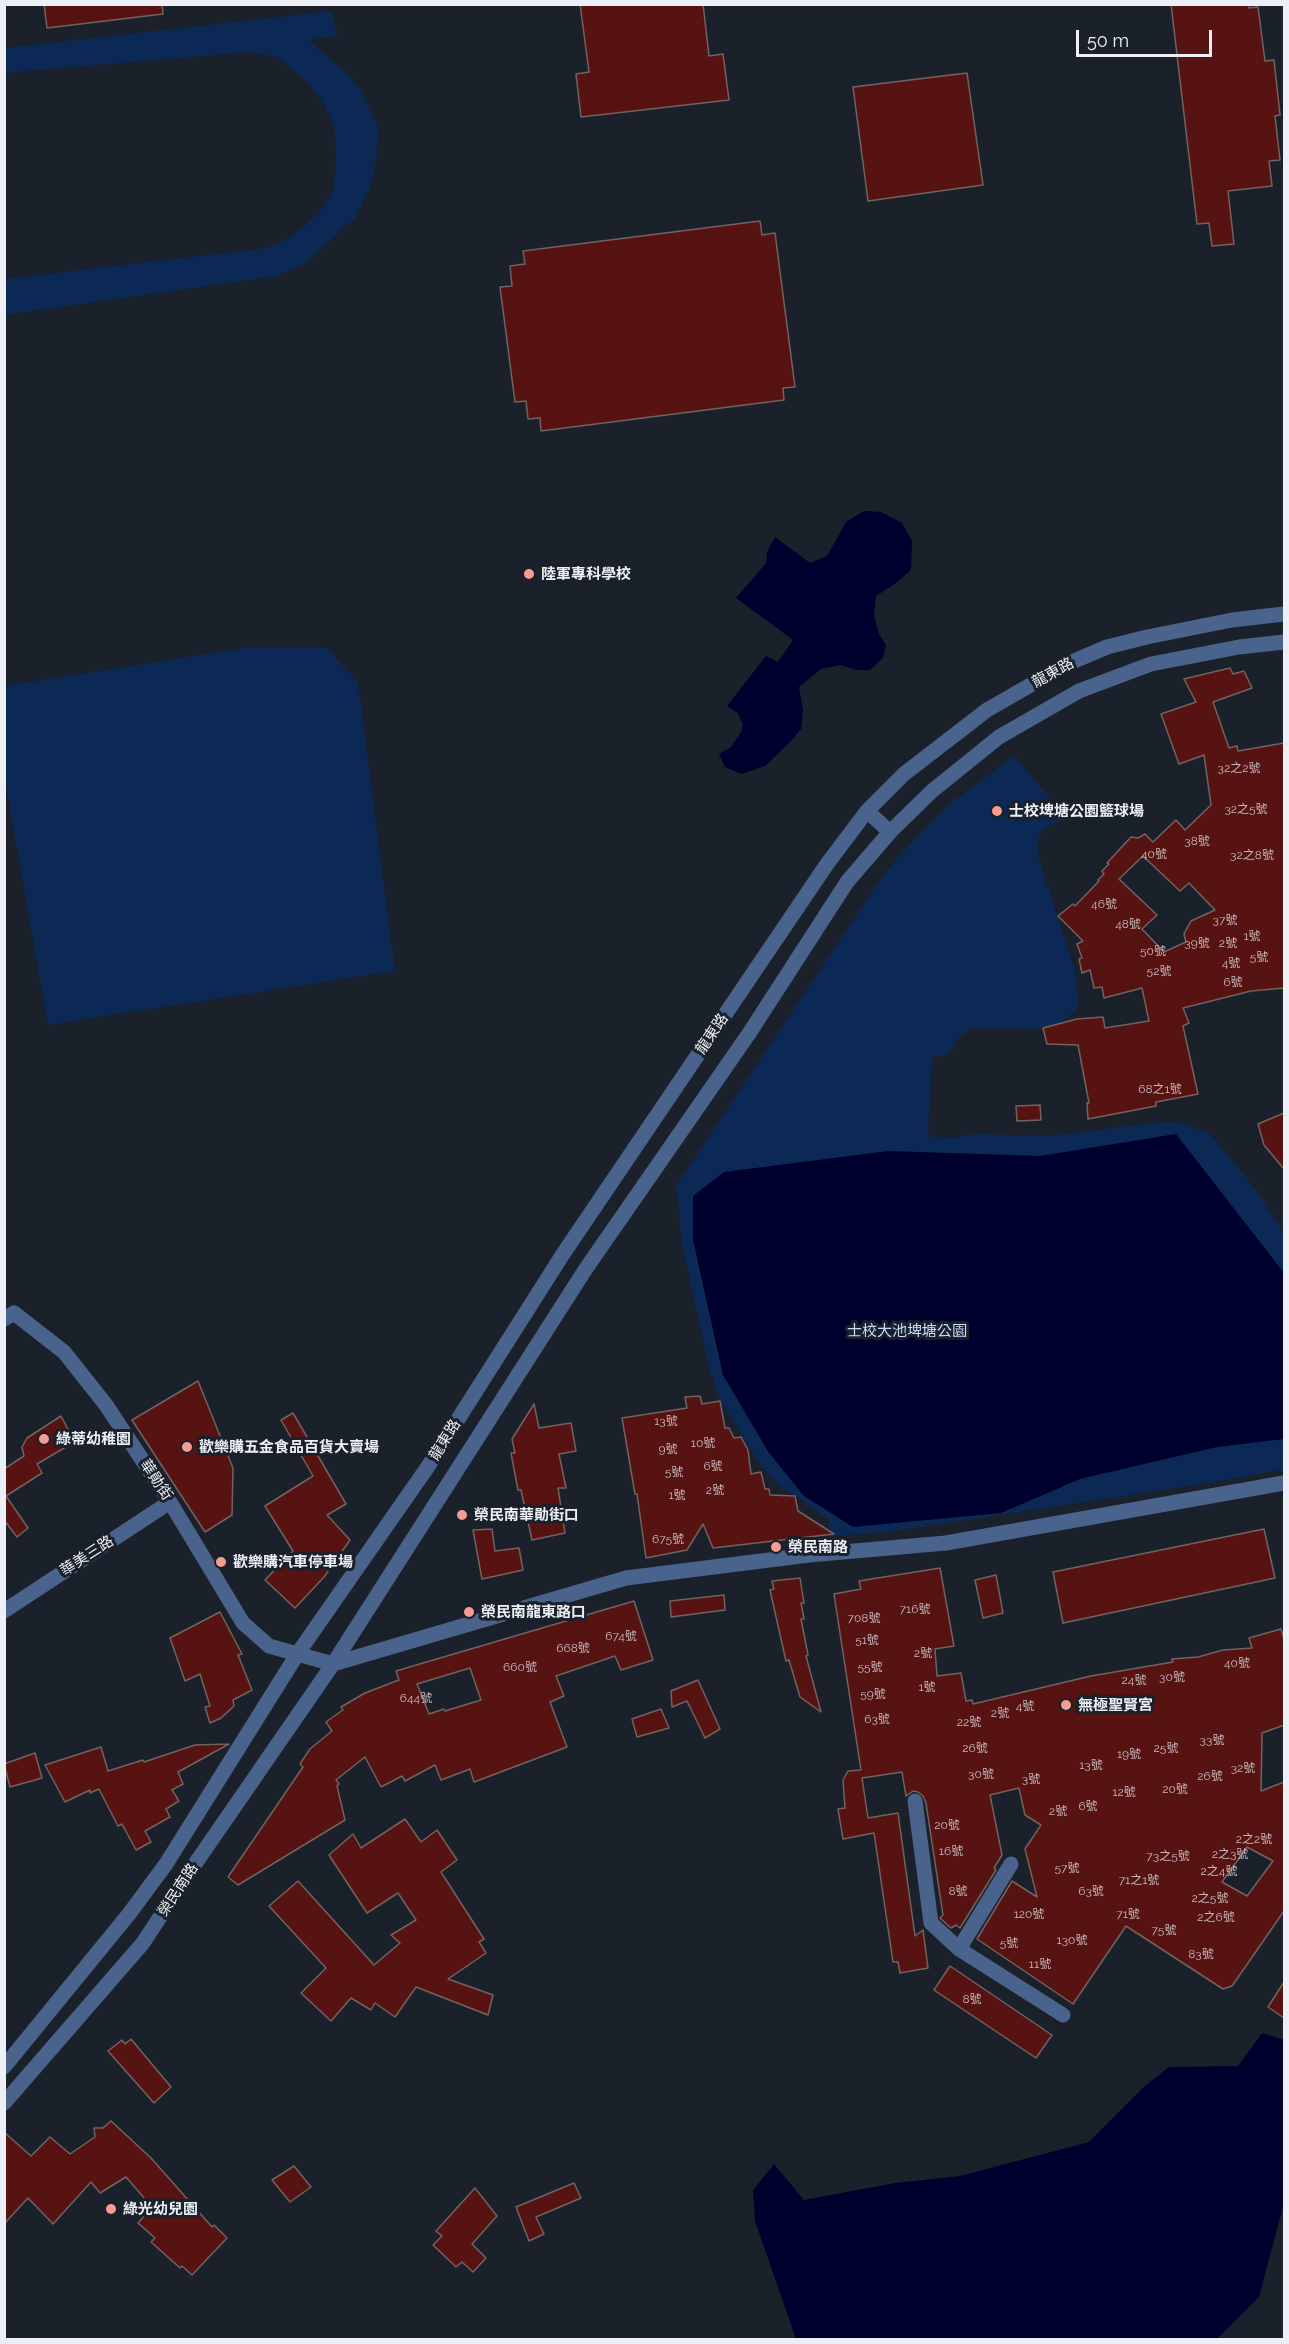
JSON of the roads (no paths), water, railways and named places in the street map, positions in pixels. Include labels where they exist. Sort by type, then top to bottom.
[{"type":"street","name":"龍東路","points":[[298,1653],[429,1465],[557,1264],[827,864],[867,810],[904,774],[987,710],[1067,664],[1107,647],[1147,637],[1232,620],[1284,614]]},
{"type":"street","points":[[1232,620],[1239,647]]},
{"type":"street","points":[[1147,637],[1151,664]]},
{"type":"street","name":"龍東路","points":[[333,1664],[585,1270],[750,1032],[847,882],[890,832],[932,791],[999,737],[1079,691],[1151,664],[1239,647],[1284,642]]},
{"type":"street","points":[[867,810],[890,832]]},
{"type":"street","name":"華勛街","points":[[8,1313],[64,1352],[106,1405],[170,1502],[243,1623],[269,1646],[298,1653]]},
{"type":"street","points":[[298,1653],[333,1664],[626,1578],[809,1555],[946,1543],[1284,1483]]},
{"type":"street","name":"華美三路","points":[[4,1611],[170,1502]]},
{"type":"street","name":"榮民南路","points":[[4,2067],[129,1914],[166,1864],[298,1653]]},
{"type":"street","name":"榮民南路","points":[[4,2103],[143,1943],[333,1664]]},
{"type":"street","points":[[915,1801],[931,1923],[959,1948],[1063,2015]]},
{"type":"street","points":[[959,1948],[1011,1864]]},
{"type":"place","name":"陸軍專科學校","points":[[529,574]]},
{"type":"place","name":"士校埤塘公園籃球場","points":[[997,811]]},
{"type":"place","name":"綠蒂幼稚園","points":[[44,1439]]},
{"type":"place","name":"歡樂購五金食品百貨大賣場","points":[[187,1447]]},
{"type":"place","name":"榮民南華勛街口","points":[[462,1515]]},
{"type":"place","name":"榮民南路","points":[[776,1547]]},
{"type":"place","name":"歡樂購汽車停車場","points":[[221,1562]]},
{"type":"place","name":"榮民南龍東路口","points":[[469,1612]]},
{"type":"place","name":"無極聖賢宮","points":[[1066,1705]]},
{"type":"place","name":"綠光幼兒園","points":[[111,2209]]},
{"type":"park label","name":"士校大池埤塘公園","points":[[907,1331]]}]
